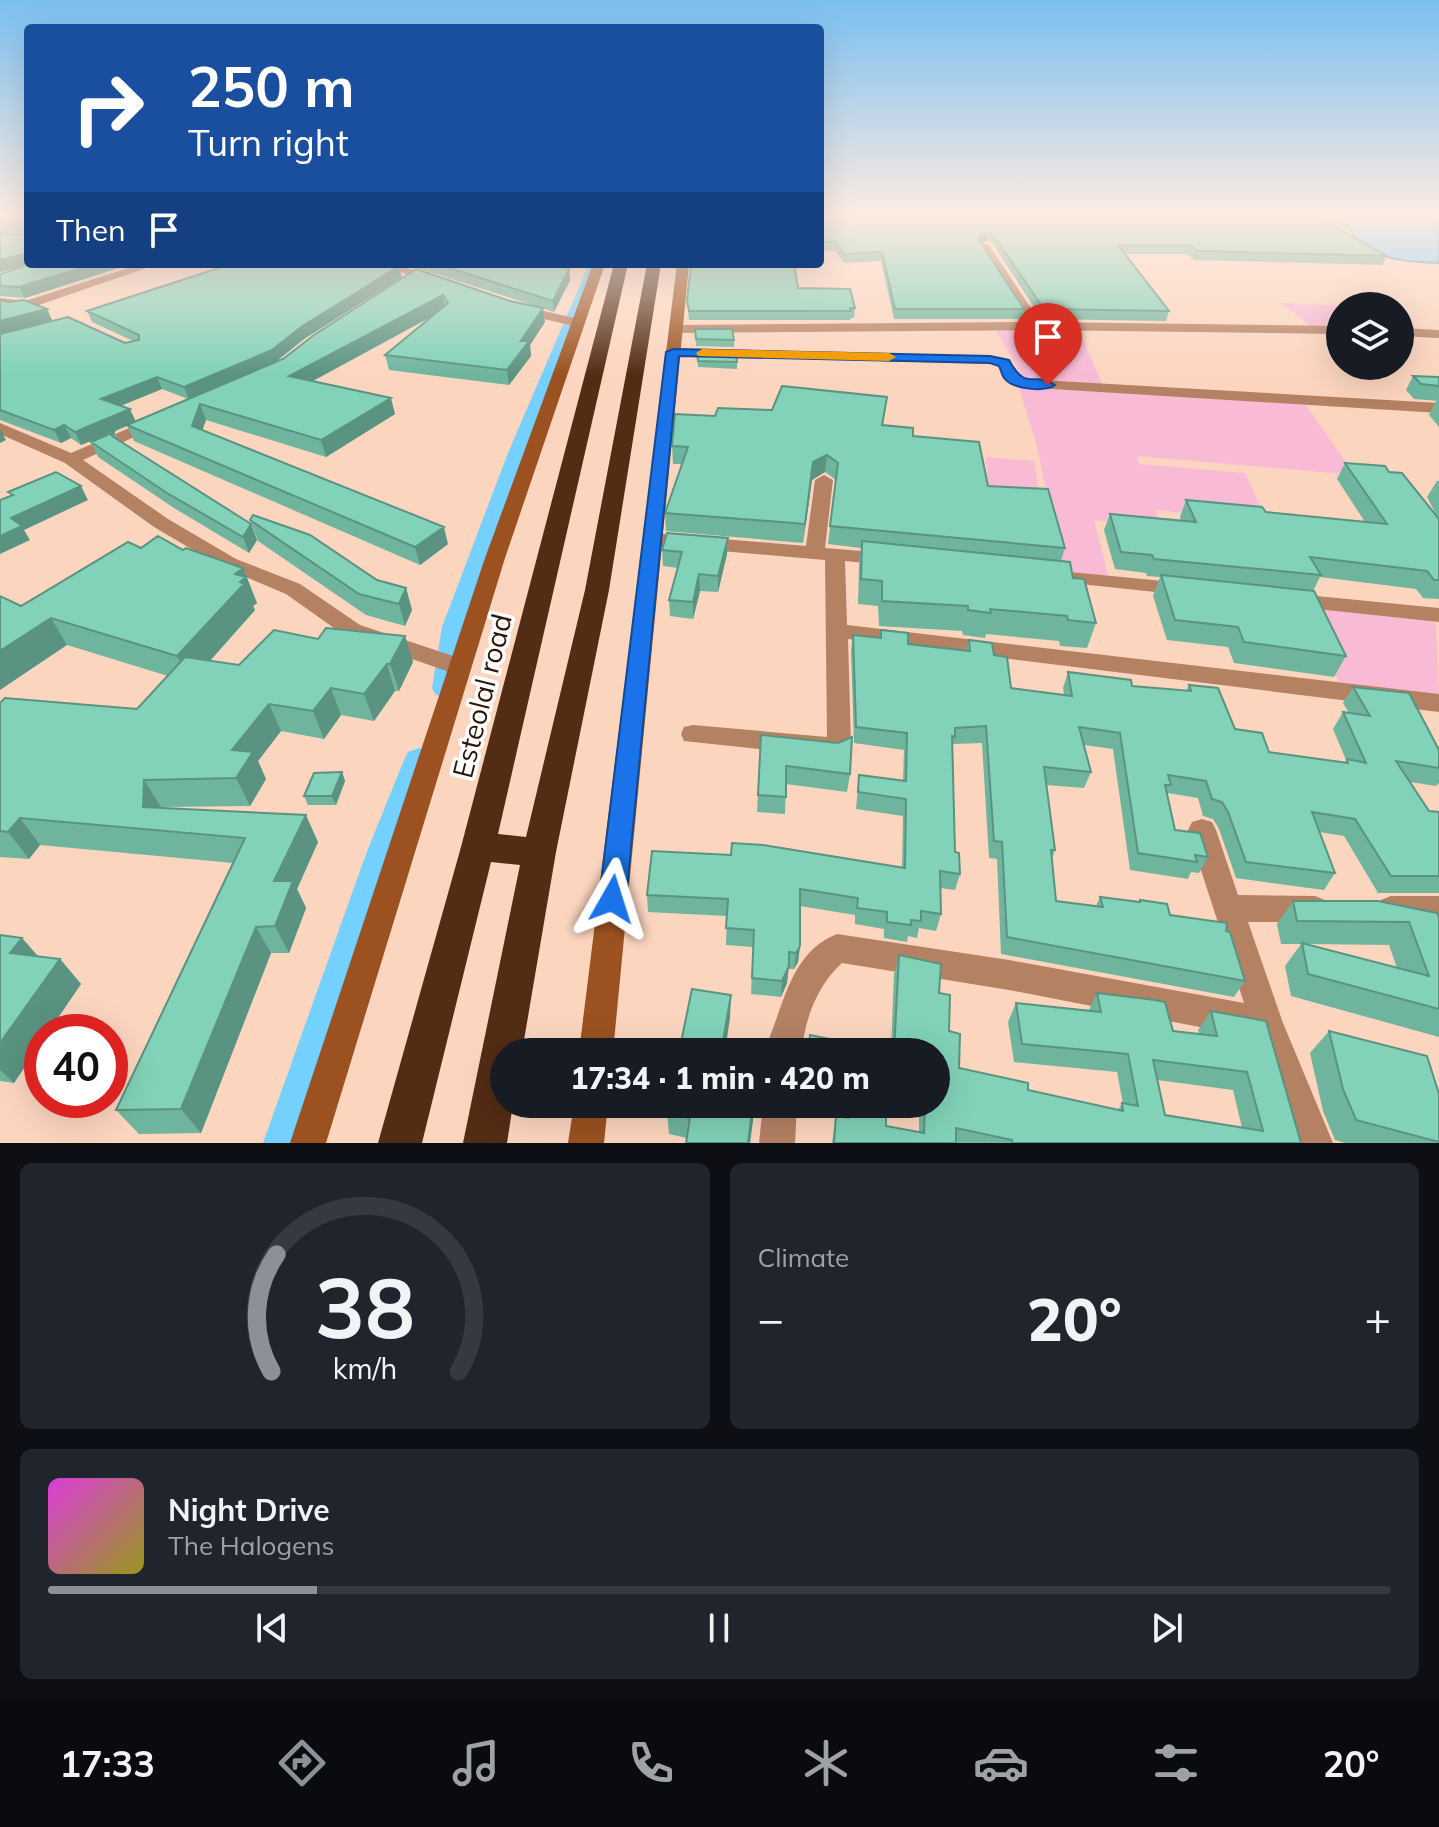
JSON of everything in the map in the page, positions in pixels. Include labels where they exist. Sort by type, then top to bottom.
[{"type":"highway","name":"Esteolal road","points":[[400,1143],[478,847],[620,268]]},
{"type":"highway","points":[[485,1143],[539,852],[597,590],[653,268]]},
{"type":"highway","points":[[478,847],[539,852]]},
{"type":"street","points":[[0,302],[14,306],[40,302],[139,268]]},
{"type":"street","points":[[393,268],[412,279],[446,284]]},
{"type":"street","points":[[308,1143],[571,322],[597,268]]},
{"type":"street","points":[[598,1038],[682,268]]},
{"type":"street","points":[[999,268],[1036,326]]},
{"type":"street","points":[[503,304],[571,322]]},
{"type":"street","points":[[675,329],[1036,326],[1326,330]]},
{"type":"street","points":[[1414,333],[1438,334]]},
{"type":"street","points":[[673,352],[990,360],[1005,363],[1011,378],[1020,383],[1439,408]]},
{"type":"street","points":[[75,466],[174,414]]},
{"type":"street","points":[[0,428],[75,466],[229,563],[293,589],[352,630],[460,667]]},
{"type":"street","points":[[693,734],[839,745],[839,631],[825,553],[824,480]]},
{"type":"street","points":[[652,539],[913,562]]},
{"type":"street","points":[[1022,573],[1209,592]]},
{"type":"street","points":[[1271,598],[1439,615]]},
{"type":"street","points":[[839,631],[1439,703]]},
{"type":"street","points":[[1202,830],[1267,1024],[1315,1143]]},
{"type":"street","points":[[1229,908],[1439,909]]},
{"type":"street","points":[[786,1038],[812,969],[837,948],[1009,975],[1267,1024]]},
{"type":"street","points":[[586,1143],[589,1118]]},
{"type":"street","points":[[777,1143],[779,1118]]},
{"type":"shaded area","points":[[1280,303],[1326,305],[1326,327],[1312,327]]},
{"type":"shaded area","points":[[995,329],[1080,332],[1102,384],[1023,378]]},
{"type":"shaded area","points":[[1019,387],[1305,404],[1355,475],[1137,456],[1139,464],[1245,473],[1267,521],[1156,510],[1160,526],[1094,520],[1109,579],[1064,574],[1037,447]]},
{"type":"shaded area","points":[[986,457],[1034,461],[1041,504],[989,499]]},
{"type":"shaded area","points":[[1303,607],[1436,622],[1439,695],[1339,682]]},
{"type":"building","points":[[18,268],[80,268],[19,287],[0,286],[0,274]]},
{"type":"building","points":[[218,268],[395,268],[301,327],[272,350],[184,387],[157,377],[101,399],[130,409],[75,432],[64,425],[54,430],[0,410],[0,334],[68,317],[125,343],[139,340],[139,335],[87,311]]},
{"type":"building","points":[[450,268],[569,269],[553,301]]},
{"type":"building","points":[[691,268],[795,268],[798,288],[850,289],[855,308],[850,308],[851,311],[689,311]]},
{"type":"building","points":[[886,268],[997,268],[1024,309],[895,309]]},
{"type":"building","points":[[1016,268],[1136,268],[1169,311],[1044,309]]},
{"type":"building","points":[[416,269],[510,301],[543,308],[521,341],[529,341],[507,370],[385,355],[448,303],[443,295],[289,376],[391,398],[321,440],[200,404],[192,426],[444,527],[415,547],[127,425],[283,359],[314,335]]},
{"type":"building","points":[[0,300],[24,300],[47,309],[0,321]]},
{"type":"building","points":[[695,329],[732,329],[734,340],[696,339]]},
{"type":"building","points":[[697,352],[736,353],[737,362],[698,361]]},
{"type":"building","points":[[1414,376],[1439,377],[1439,386],[1421,384]]},
{"type":"building","points":[[782,386],[887,397],[882,425],[913,428],[913,436],[979,442],[988,486],[1048,489],[1065,548],[830,526],[838,463],[827,455],[813,462],[805,524],[665,513],[688,447],[672,446],[675,414],[715,416],[718,408],[772,410]]},
{"type":"building","points":[[114,432],[112,436],[251,524],[243,537],[167,493],[91,442]]},
{"type":"building","points":[[1345,463],[1385,466],[1389,472],[1402,473],[1439,519],[1439,580],[1434,580],[1427,571],[1310,557],[1321,575],[1154,559],[1152,555],[1121,552],[1110,514],[1196,522],[1186,500],[1262,507],[1266,512],[1387,524]]},
{"type":"building","points":[[56,472],[81,486],[11,518],[22,526],[0,536],[0,500],[13,495],[8,492]]},
{"type":"building","points":[[253,515],[310,535],[377,580],[406,588],[399,604],[359,594],[250,520]]},
{"type":"building","points":[[667,533],[728,538],[718,576],[699,574],[693,602],[669,600],[682,552],[662,550]]},
{"type":"building","points":[[158,536],[183,550],[186,548],[243,568],[235,574],[246,577],[240,582],[244,584],[177,656],[51,618],[0,651],[0,596],[21,606],[128,542],[141,548]]},
{"type":"building","points":[[862,541],[1070,562],[1073,578],[1084,579],[1096,623],[1068,620],[1067,616],[990,609],[991,613],[968,610],[968,606],[882,601],[882,581],[861,579]]},
{"type":"building","points":[[1161,575],[1314,591],[1346,656],[1244,642],[1238,627],[1175,620]]},
{"type":"building","points":[[326,628],[405,636],[390,664],[364,694],[331,688],[313,711],[269,704],[232,750],[253,752],[236,778],[144,780],[143,807],[306,815],[274,881],[293,881],[275,926],[256,927],[181,1109],[128,1110],[128,1085],[245,838],[20,818],[8,832],[0,831],[0,703],[5,698],[137,709],[185,657],[239,665],[274,630],[318,639]]},
{"type":"building","points":[[881,630],[908,633],[908,644],[970,651],[969,640],[992,643],[994,655],[1007,657],[1011,688],[1072,696],[1068,672],[1131,680],[1132,686],[1191,691],[1189,685],[1218,688],[1235,729],[1262,733],[1269,752],[1348,763],[1347,759],[1366,763],[1343,712],[1370,716],[1353,687],[1409,693],[1439,750],[1439,768],[1396,761],[1429,811],[1439,812],[1439,876],[1391,876],[1355,819],[1312,812],[1335,873],[1246,862],[1228,812],[1222,802],[1212,799],[1206,781],[1168,775],[1171,785],[1165,785],[1175,830],[1200,833],[1208,857],[1195,855],[1197,862],[1138,853],[1120,733],[1079,727],[1091,772],[1044,767],[1055,850],[1051,850],[1056,901],[1103,907],[1100,897],[1140,900],[1167,904],[1170,915],[1227,923],[1226,931],[1230,932],[1245,981],[1007,937],[1002,842],[994,841],[986,726],[955,728],[955,737],[952,736],[955,852],[959,853],[960,874],[940,871],[941,914],[921,911],[921,921],[911,920],[911,925],[887,922],[887,912],[857,908],[858,898],[800,889],[800,946],[796,953],[789,952],[789,966],[782,981],[752,978],[754,930],[726,928],[728,899],[647,895],[652,851],[731,855],[732,843],[763,845],[905,868],[906,799],[858,792],[859,775],[906,781],[907,733],[856,727],[853,635],[881,638]]},
{"type":"building","points":[[761,735],[838,743],[852,737],[850,774],[786,766],[786,797],[758,795]]},
{"type":"building","points":[[342,772],[332,796],[304,796],[314,773]]},
{"type":"building","points":[[1293,901],[1378,901],[1437,913],[1439,1009],[1308,974],[1302,943],[1429,976],[1409,922],[1297,921]]},
{"type":"building","points":[[0,935],[22,938],[10,953],[60,959],[0,1043]]},
{"type":"building","points":[[899,955],[941,964],[939,993],[950,995],[949,1031],[960,1034],[959,1068],[1028,1083],[1028,1090],[1123,1111],[1122,1103],[1138,1106],[1128,1054],[1022,1044],[1016,1003],[1101,1012],[1097,993],[1155,1000],[1165,1002],[1173,1031],[1217,1036],[1211,1011],[1266,1021],[1301,1143],[1012,1143],[1012,1140],[956,1128],[956,1143],[834,1143],[836,1118],[886,1118],[886,1126],[924,1133],[925,1118],[950,1118],[950,1038],[895,1038]],"holes":[[[1153,1060],[1247,1072],[1263,1131],[1165,1115]]]},
{"type":"building","points":[[692,989],[731,995],[723,1038],[682,1038]]},
{"type":"building","points":[[1329,1031],[1427,1056],[1439,1094],[1439,1142],[1356,1120],[1343,1089]]},
{"type":"building","points":[[690,1118],[751,1118],[748,1143],[686,1143]]},
{"type":"waterway","points":[[446,688],[455,627],[518,453],[594,268]]},
{"type":"waterway","points":[[285,1143],[383,854],[419,760]]},
{"type":"slow traffic","points":[[702,353],[889,357]]},
{"type":"route","points":[[612,899],[673,352],[999,360],[1005,363],[1011,378],[1020,383],[1048,385]]}]
